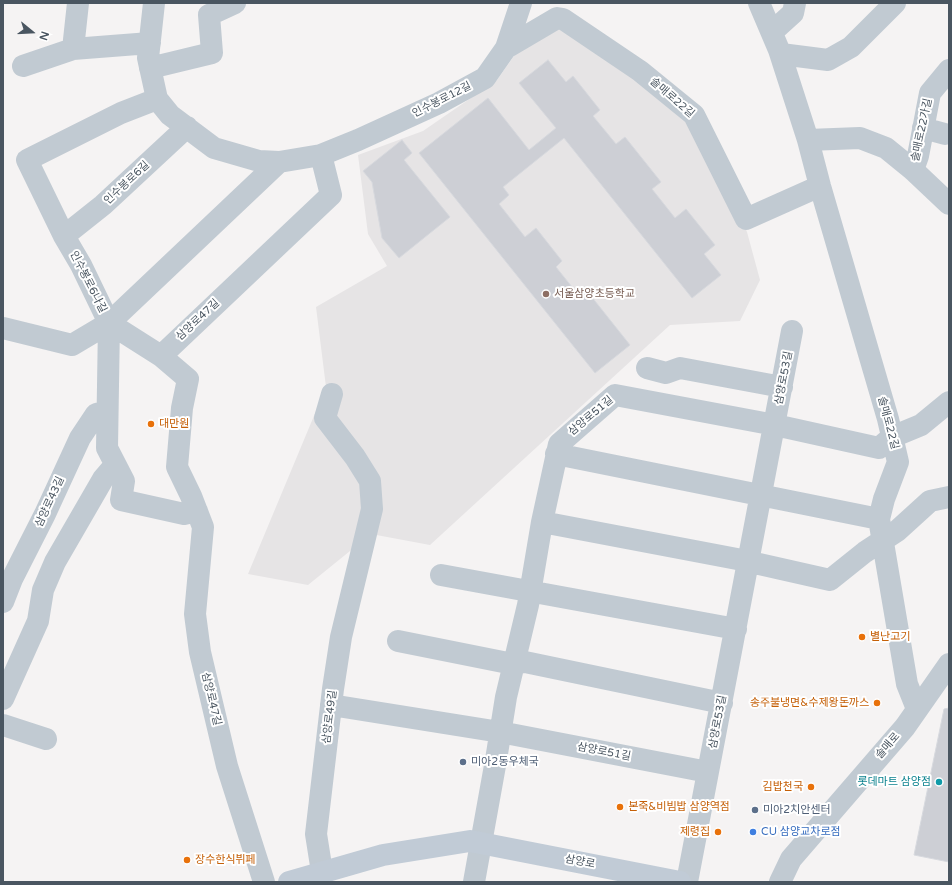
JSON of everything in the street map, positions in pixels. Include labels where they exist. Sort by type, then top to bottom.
[{"type":"main road","name":"삼양로","points":[[289,882],[383,855],[470,842],[680,882]]},
{"type":"street","points":[[73,49],[78,3]]},
{"type":"street","points":[[154,3],[148,58],[157,99],[170,115],[214,148],[259,161],[279,162],[321,155]]},
{"type":"street","points":[[150,68],[212,53],[209,15],[235,3]]},
{"type":"street","name":"인수봉로12길","points":[[321,155],[439,103],[485,78],[506,48],[521,3]]},
{"type":"street","name":"솔매로22길","points":[[759,3],[781,54],[808,140],[898,462],[884,499],[879,519],[907,684],[917,709]]},
{"type":"street","points":[[772,32],[794,13],[794,3]]},
{"type":"street","points":[[781,54],[828,60],[851,47],[894,3]]},
{"type":"street","name":"솔매로22길","points":[[506,48],[557,18],[563,19],[640,70],[694,115],[746,219],[820,186]]},
{"type":"street","points":[[23,66],[73,49],[150,43]]},
{"type":"street","name":"솔매로22가길","points":[[949,70],[930,93],[918,156],[913,170],[949,204]]},
{"type":"street","name":"인수봉로6나길","points":[[157,99],[120,113],[27,160],[109,323],[279,162]]},
{"type":"street","name":"인수봉로6길","points":[[64,236],[103,205],[187,127]]},
{"type":"street","points":[[923,128],[945,134]]},
{"type":"street","points":[[808,140],[860,138],[886,148],[913,170]]},
{"type":"street","name":"삼양로47길","points":[[264,882],[227,766],[200,652],[195,614],[203,527],[177,467],[182,408],[188,379],[161,356],[331,195],[321,155]]},
{"type":"street","points":[[109,323],[161,356]]},
{"type":"street","points":[[3,328],[72,345],[109,323]]},
{"type":"street","points":[[109,323],[107,448],[124,481],[120,500],[184,514],[197,511]]},
{"type":"street","name":"삼양로53길","points":[[687,882],[792,331]]},
{"type":"street","points":[[647,368],[666,373],[680,368],[782,387]]},
{"type":"street","name":"삼양로49길","points":[[322,872],[316,834],[340,637],[372,509],[370,481],[355,457],[325,418],[332,394]]},
{"type":"street","name":"삼양로51길","points":[[480,843],[506,697],[530,592],[542,522],[559,444],[615,395],[775,425]]},
{"type":"street","points":[[775,425],[879,448],[892,437],[921,425],[949,402]]},
{"type":"street","name":"삼양로43길","points":[[3,602],[12,579],[45,514],[80,438],[96,414],[107,411]]},
{"type":"street","points":[[556,454],[879,519]]},
{"type":"street","points":[[3,699],[38,621],[43,590],[55,562],[103,479],[115,464]]},
{"type":"street","points":[[542,522],[749,562],[830,580],[866,552],[897,531],[930,501],[949,496]]},
{"type":"street","points":[[441,575],[736,630]]},
{"type":"street","points":[[398,641],[513,664],[525,662],[722,703]]},
{"type":"street","name":"솔매로","points":[[780,882],[791,859],[905,727],[949,664]]},
{"type":"street","name":"삼양로51길","points":[[331,705],[500,732],[708,772]]},
{"type":"street","points":[[3,725],[46,739]]},
{"type":"street","points":[[474,882],[480,843]]},
{"type":"shaded area","name":"서울삼양초등학교","points":[[561,24],[693,124],[722,175],[747,232],[760,280],[740,321],[670,325],[430,545],[371,534],[308,585],[248,574],[326,387],[316,307],[387,266],[368,234],[358,155],[423,131],[497,80],[519,49]]},
{"type":"building","points":[[548,60],[566,82],[573,76],[600,110],[593,116],[616,144],[625,137],[661,182],[652,189],[675,218],[686,209],[715,245],[704,254],[721,275],[692,298],[564,138],[503,187],[509,195],[499,204],[525,237],[536,228],[562,261],[556,267],[580,297],[587,291],[630,345],[595,373],[419,153],[488,98],[529,150],[556,128],[519,83]]},
{"type":"building","points":[[402,140],[412,153],[404,160],[450,217],[399,258],[382,238],[372,182],[363,171]]},
{"type":"building","name":"롯데마트 삼양점","points":[[949,708],[949,862],[914,855],[944,709]]},
{"type":"place","name":"서울삼양초등학교","points":[[546,294]]},
{"type":"place","name":"대만원","points":[[151,424]]},
{"type":"place","name":"별난고기","points":[[862,637]]},
{"type":"place","name":"송주불냉면&수제왕돈까스","points":[[877,703]]},
{"type":"place","name":"미아2동우체국","points":[[463,762]]},
{"type":"place","name":"롯데마트 삼양점","points":[[939,782]]},
{"type":"place","name":"김밥천국","points":[[811,787]]},
{"type":"place","name":"본죽&비빔밥 삼양역점","points":[[620,807]]},
{"type":"place","name":"미아2치안센터","points":[[755,810]]},
{"type":"place","name":"제령집","points":[[718,832]]},
{"type":"place","name":"CU 삼양교차로점","points":[[753,832]]},
{"type":"place","name":"장수한식뷔페","points":[[187,860]]}]
